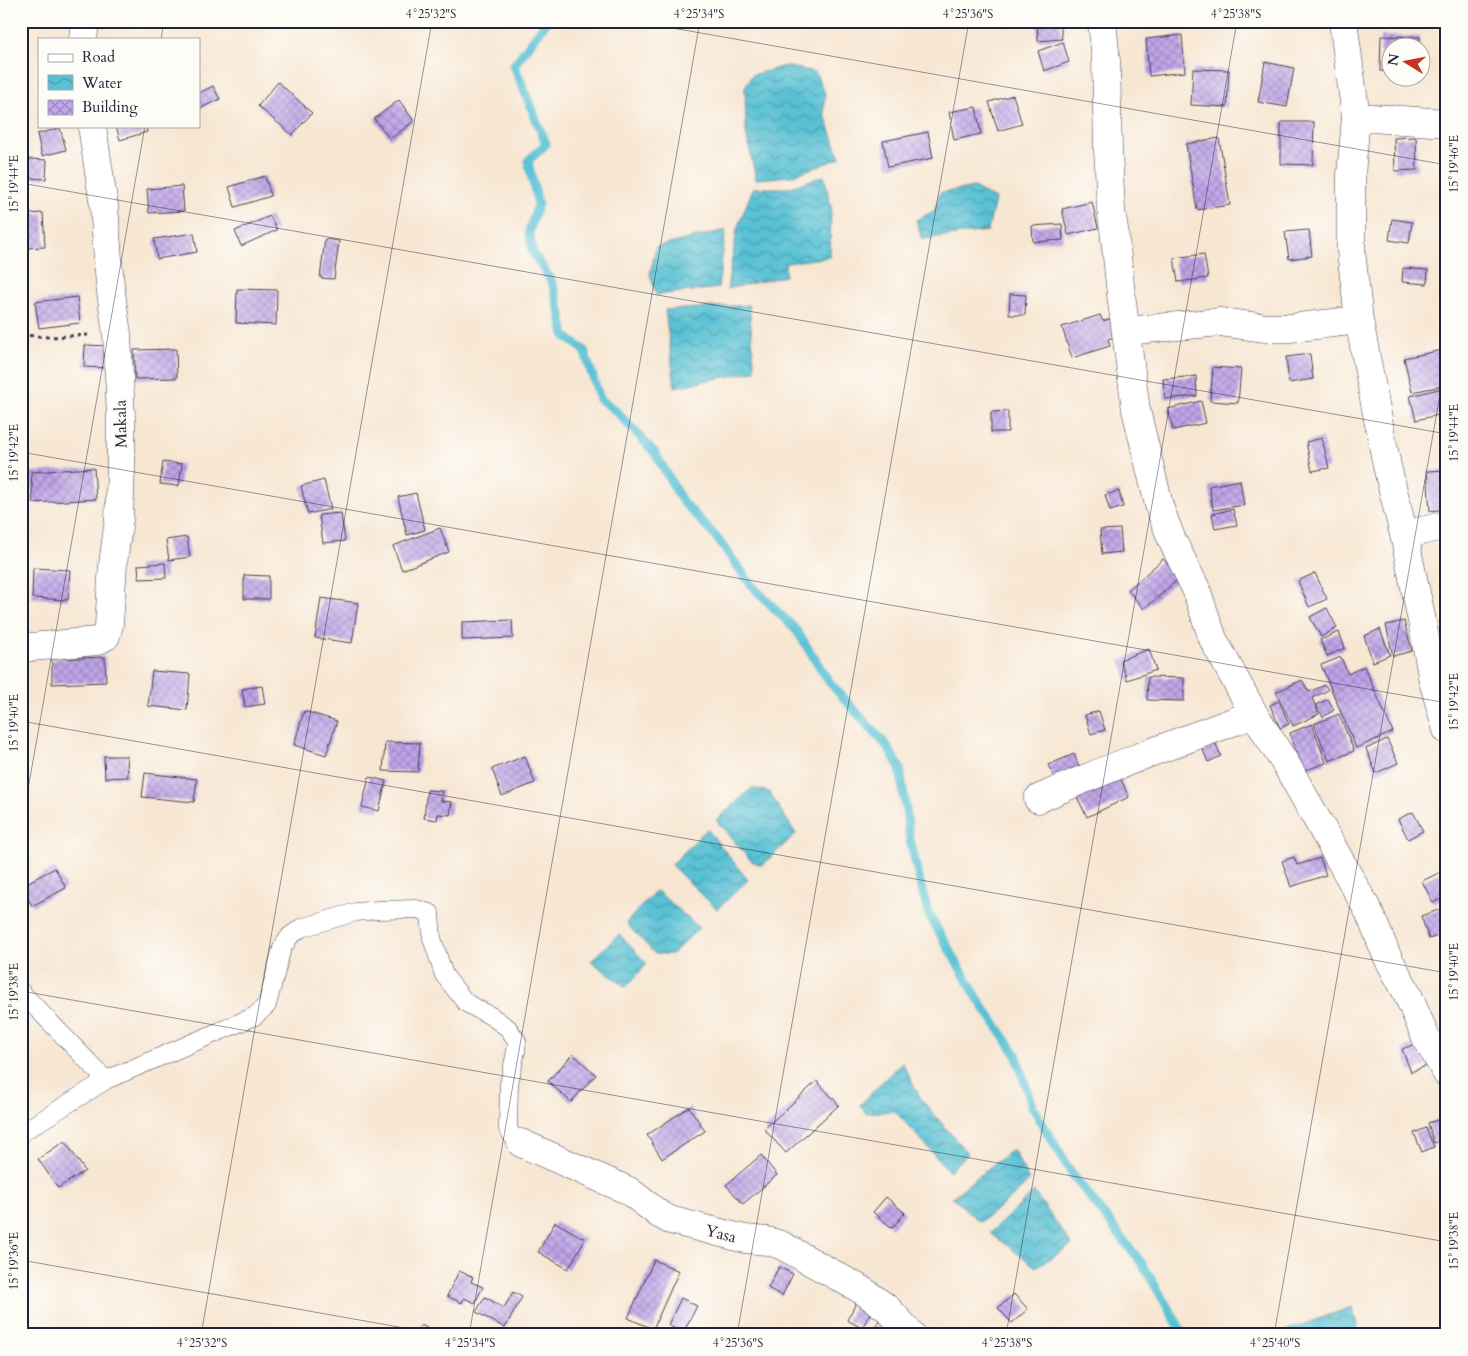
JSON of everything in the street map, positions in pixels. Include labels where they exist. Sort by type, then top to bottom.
[{"type":"street","points":[[83,38],[85,21]]},
{"type":"street","points":[[1102,21],[1106,61],[1111,210],[1120,294],[1136,410],[1160,509],[1172,540],[1196,589],[1213,639],[1254,714],[1287,766],[1369,912],[1387,956],[1407,993],[1427,1040],[1447,1074]]},
{"type":"street","points":[[1343,21],[1356,117],[1351,175],[1351,251],[1359,320],[1387,466],[1404,535],[1433,681],[1447,730]]},
{"type":"street","points":[[1356,117],[1447,123]]},
{"type":"street","name":"Makala","points":[[21,648],[96,641],[106,636],[109,625],[113,564],[119,519],[121,417],[117,334],[110,285],[104,206],[92,128]]},
{"type":"street","points":[[1126,331],[1220,322],[1266,328],[1290,328],[1359,320]]},
{"type":"street","points":[[1404,535],[1447,526]]},
{"type":"street","points":[[1038,799],[1143,755],[1254,714]]},
{"type":"street","name":"Yasa","points":[[522,1143],[629,1191],[670,1220],[745,1239],[781,1245],[862,1290],[888,1309],[912,1335]]},
{"type":"lane","points":[[21,1133],[106,1080],[255,1016],[267,1005],[282,948],[290,936],[302,928],[356,912],[417,908],[430,913],[432,938],[444,975],[449,982],[466,1003],[491,1016],[508,1028],[517,1041],[509,1084],[508,1129],[514,1138],[522,1143]]},
{"type":"lane","points":[[21,992],[106,1080]]},
{"type":"path","points":[[21,335],[50,337],[117,334]]},
{"type":"water","points":[[785,66],[815,72],[825,93],[824,112],[840,158],[791,176],[756,179],[746,132],[745,87],[752,75]]},
{"type":"water","points":[[824,176],[831,206],[830,257],[785,263],[785,276],[727,289],[737,229],[753,188],[787,188]]},
{"type":"water","points":[[974,187],[995,199],[988,231],[922,239],[916,220],[934,211],[940,193]]},
{"type":"water","points":[[726,230],[718,288],[656,295],[650,274],[656,247]]},
{"type":"water","points":[[749,305],[755,371],[675,387],[665,310]]},
{"type":"water","points":[[752,788],[769,792],[796,834],[762,865],[751,861],[716,820]]},
{"type":"water","points":[[707,829],[748,880],[717,909],[671,865]]},
{"type":"water","points":[[656,890],[699,928],[672,954],[655,954],[626,923]]},
{"type":"water","points":[[619,934],[647,964],[626,987],[591,961]]},
{"type":"water","points":[[902,1062],[921,1099],[968,1154],[949,1171],[895,1111],[866,1113],[860,1105]]},
{"type":"water","points":[[1013,1149],[1029,1181],[1009,1200],[980,1222],[952,1197]]},
{"type":"water","points":[[1034,1192],[1072,1245],[1036,1267],[990,1233]]},
{"type":"water","points":[[1352,1307],[1360,1335],[1284,1335],[1287,1330]]},
{"type":"building","points":[[1060,21],[1062,39],[1038,41],[1037,22]]},
{"type":"building","points":[[1182,35],[1185,72],[1149,76],[1146,39]]},
{"type":"building","points":[[1381,36],[1420,37],[1420,38],[1381,38]]},
{"type":"building","points":[[1063,42],[1069,62],[1044,71],[1038,51]]},
{"type":"building","points":[[1265,62],[1294,68],[1287,107],[1258,102]]},
{"type":"building","points":[[1193,69],[1229,70],[1227,107],[1191,105]]},
{"type":"building","points":[[278,82],[312,113],[292,135],[258,106]]},
{"type":"building","points":[[213,86],[220,99],[200,109],[200,92]]},
{"type":"building","points":[[1013,95],[1022,124],[998,131],[989,102]]},
{"type":"building","points":[[399,100],[414,121],[390,139],[374,119]]},
{"type":"building","points":[[976,107],[981,134],[954,140],[949,112]]},
{"type":"building","points":[[1281,122],[1314,122],[1313,165],[1281,164]]},
{"type":"building","points":[[60,128],[66,150],[42,156],[37,134]]},
{"type":"building","points":[[117,128],[146,128],[147,132],[120,140]]},
{"type":"building","points":[[928,132],[933,158],[888,167],[883,141]]},
{"type":"building","points":[[1416,137],[1417,170],[1395,171],[1394,138]]},
{"type":"building","points":[[1219,138],[1230,205],[1197,210],[1186,144]]},
{"type":"building","points":[[29,159],[47,160],[46,179],[28,178]]},
{"type":"building","points":[[265,176],[271,196],[235,207],[229,187]]},
{"type":"building","points":[[182,186],[184,211],[149,213],[147,189]]},
{"type":"building","points":[[1092,202],[1098,228],[1068,235],[1062,209]]},
{"type":"building","points":[[43,213],[45,247],[26,248],[25,214]]},
{"type":"building","points":[[270,216],[277,230],[241,246],[235,231]]},
{"type":"building","points":[[1392,219],[1412,222],[1409,243],[1389,240]]},
{"type":"building","points":[[1062,224],[1063,240],[1033,242],[1032,226]]},
{"type":"building","points":[[1309,230],[1312,256],[1289,259],[1285,232]]},
{"type":"building","points":[[194,233],[197,252],[157,259],[154,239]]},
{"type":"building","points":[[325,239],[339,241],[334,279],[320,278]]},
{"type":"building","points":[[1204,254],[1208,278],[1178,282],[1174,258]]},
{"type":"building","points":[[1403,268],[1428,270],[1427,284],[1402,282]]},
{"type":"building","points":[[237,289],[277,290],[276,325],[236,323]]},
{"type":"building","points":[[1010,294],[1026,295],[1025,315],[1009,315]]},
{"type":"building","points":[[77,297],[80,323],[39,328],[35,302]]},
{"type":"building","points":[[1100,315],[1103,321],[1114,318],[1119,335],[1108,339],[1110,346],[1072,358],[1062,327]]},
{"type":"building","points":[[85,345],[110,346],[109,368],[84,367]]},
{"type":"building","points":[[176,349],[177,378],[135,379],[134,350]]},
{"type":"building","points":[[1447,349],[1447,385],[1412,392],[1404,358]]},
{"type":"building","points":[[1310,354],[1313,379],[1289,383],[1286,357]]},
{"type":"building","points":[[1213,367],[1241,369],[1238,403],[1210,401]]},
{"type":"building","points":[[1196,376],[1197,396],[1165,399],[1163,379]]},
{"type":"building","points":[[1447,387],[1447,413],[1416,420],[1410,396]]},
{"type":"building","points":[[1201,401],[1206,423],[1173,430],[1168,409]]},
{"type":"building","points":[[1008,411],[1008,432],[991,432],[991,412]]},
{"type":"building","points":[[1447,417],[1447,459],[1445,459],[1441,418]]},
{"type":"building","points":[[1322,438],[1329,468],[1312,471],[1306,442]]},
{"type":"building","points":[[163,462],[182,464],[179,486],[160,484]]},
{"type":"building","points":[[94,468],[96,499],[33,503],[31,472]]},
{"type":"building","points":[[1447,470],[1447,509],[1430,511],[1427,471]]},
{"type":"building","points":[[324,480],[331,509],[308,514],[301,486]]},
{"type":"building","points":[[1240,480],[1244,505],[1213,510],[1209,486]]},
{"type":"building","points":[[1119,491],[1123,507],[1110,511],[1105,495]]},
{"type":"building","points":[[416,493],[425,530],[407,535],[398,497]]},
{"type":"building","points":[[1233,509],[1237,525],[1215,529],[1212,514]]},
{"type":"building","points":[[341,513],[345,541],[323,543],[319,515]]},
{"type":"building","points":[[440,528],[449,552],[402,570],[393,546]]},
{"type":"building","points":[[1120,529],[1122,552],[1102,554],[1100,530]]},
{"type":"building","points":[[187,537],[190,557],[169,560],[166,540]]},
{"type":"building","points":[[1163,559],[1180,578],[1144,609],[1128,590]]},
{"type":"building","points":[[165,563],[166,578],[139,579],[138,565]]},
{"type":"building","points":[[33,568],[70,570],[68,600],[32,598]]},
{"type":"building","points":[[1315,573],[1327,599],[1309,607],[1298,581]]},
{"type":"building","points":[[244,575],[269,576],[269,599],[244,599]]},
{"type":"building","points":[[321,598],[358,603],[352,643],[315,638]]},
{"type":"building","points":[[1327,608],[1337,628],[1321,637],[1310,617]]},
{"type":"building","points":[[512,620],[513,638],[462,640],[462,622]]},
{"type":"building","points":[[1404,621],[1412,651],[1393,656],[1386,625]]},
{"type":"building","points":[[1380,629],[1390,655],[1373,662],[1364,636]]},
{"type":"building","points":[[1339,632],[1345,648],[1327,656],[1320,640]]},
{"type":"building","points":[[1149,649],[1156,670],[1127,680],[1120,660]]},
{"type":"building","points":[[105,657],[106,682],[52,684],[52,659]]},
{"type":"building","points":[[1341,657],[1348,674],[1364,666],[1393,732],[1356,748],[1321,665]]},
{"type":"building","points":[[152,671],[190,674],[187,710],[148,706]]},
{"type":"building","points":[[1148,677],[1184,678],[1184,701],[1147,700]]},
{"type":"building","points":[[1302,680],[1309,692],[1325,685],[1328,690],[1312,698],[1319,714],[1293,726],[1276,692]]},
{"type":"building","points":[[262,686],[265,704],[245,707],[242,689]]},
{"type":"building","points":[[1328,699],[1334,710],[1323,717],[1316,705]]},
{"type":"building","points":[[1279,701],[1289,724],[1280,728],[1270,705]]},
{"type":"building","points":[[304,711],[337,721],[326,755],[294,745]]},
{"type":"building","points":[[1099,711],[1105,730],[1091,734],[1085,715]]},
{"type":"building","points":[[1339,714],[1354,751],[1329,761],[1314,724]]},
{"type":"building","points":[[1312,724],[1326,763],[1303,771],[1290,733]]},
{"type":"building","points":[[1211,733],[1221,756],[1208,762],[1198,739]]},
{"type":"building","points":[[1387,739],[1398,763],[1376,773],[1366,749]]},
{"type":"building","points":[[385,742],[420,743],[418,772],[383,771]]},
{"type":"building","points":[[1074,754],[1080,769],[1055,780],[1048,765]]},
{"type":"building","points":[[104,756],[127,756],[128,777],[105,778]]},
{"type":"building","points":[[525,756],[535,783],[502,796],[492,769]]},
{"type":"building","points":[[145,773],[197,779],[194,802],[142,797]]},
{"type":"building","points":[[1119,776],[1129,797],[1087,817],[1077,797]]},
{"type":"building","points":[[369,777],[386,781],[379,811],[362,807]]},
{"type":"building","points":[[427,790],[442,791],[441,801],[452,802],[450,815],[438,814],[437,820],[424,818]]},
{"type":"building","points":[[1413,812],[1423,831],[1408,839],[1398,819]]},
{"type":"building","points":[[1294,857],[1297,865],[1320,858],[1326,875],[1291,887],[1282,861]]},
{"type":"building","points":[[55,868],[66,888],[32,906],[21,886]]},
{"type":"building","points":[[1447,869],[1447,896],[1433,903],[1422,881]]},
{"type":"building","points":[[1447,907],[1447,933],[1429,939],[1421,916]]},
{"type":"building","points":[[1418,1043],[1426,1066],[1411,1072],[1402,1049]]},
{"type":"building","points":[[573,1054],[596,1075],[571,1102],[548,1081]]},
{"type":"building","points":[[817,1081],[839,1105],[786,1153],[764,1129]]},
{"type":"building","points":[[689,1107],[705,1131],[662,1159],[647,1135]]},
{"type":"building","points":[[1440,1119],[1446,1139],[1434,1143],[1428,1123]]},
{"type":"building","points":[[1426,1128],[1434,1147],[1422,1152],[1414,1133]]},
{"type":"building","points":[[65,1141],[85,1171],[58,1188],[38,1159]]},
{"type":"building","points":[[761,1155],[777,1175],[743,1204],[726,1185]]},
{"type":"building","points":[[886,1197],[905,1213],[892,1228],[873,1212]]},
{"type":"building","points":[[555,1222],[585,1239],[568,1269],[538,1252]]},
{"type":"building","points":[[654,1260],[679,1271],[653,1329],[628,1318]]},
{"type":"building","points":[[779,1267],[793,1274],[782,1296],[768,1288]]},
{"type":"building","points":[[459,1271],[473,1277],[471,1282],[483,1287],[475,1303],[464,1298],[462,1303],[447,1296]]},
{"type":"building","points":[[513,1292],[522,1297],[505,1328],[476,1312],[485,1297],[504,1308]]},
{"type":"building","points":[[1014,1294],[1028,1309],[1012,1323],[998,1308]]},
{"type":"building","points":[[860,1296],[875,1304],[862,1328],[847,1320]]},
{"type":"building","points":[[681,1298],[697,1306],[683,1333],[668,1325]]},
{"type":"building","points":[[882,1315],[892,1320],[884,1335],[871,1334]]},
{"type":"building","points":[[421,1325],[440,1335],[416,1335]]},
{"type":"waterway","points":[[547,21],[514,65],[546,144],[528,161],[538,204],[529,231],[533,253],[552,282],[565,336],[584,350],[600,399],[616,411],[655,453],[682,501],[716,537],[752,586],[797,631],[830,683],[887,746],[900,768],[910,840],[929,915],[980,1002],[1016,1054],[1032,1106],[1072,1174],[1143,1265],[1184,1335]]}]
